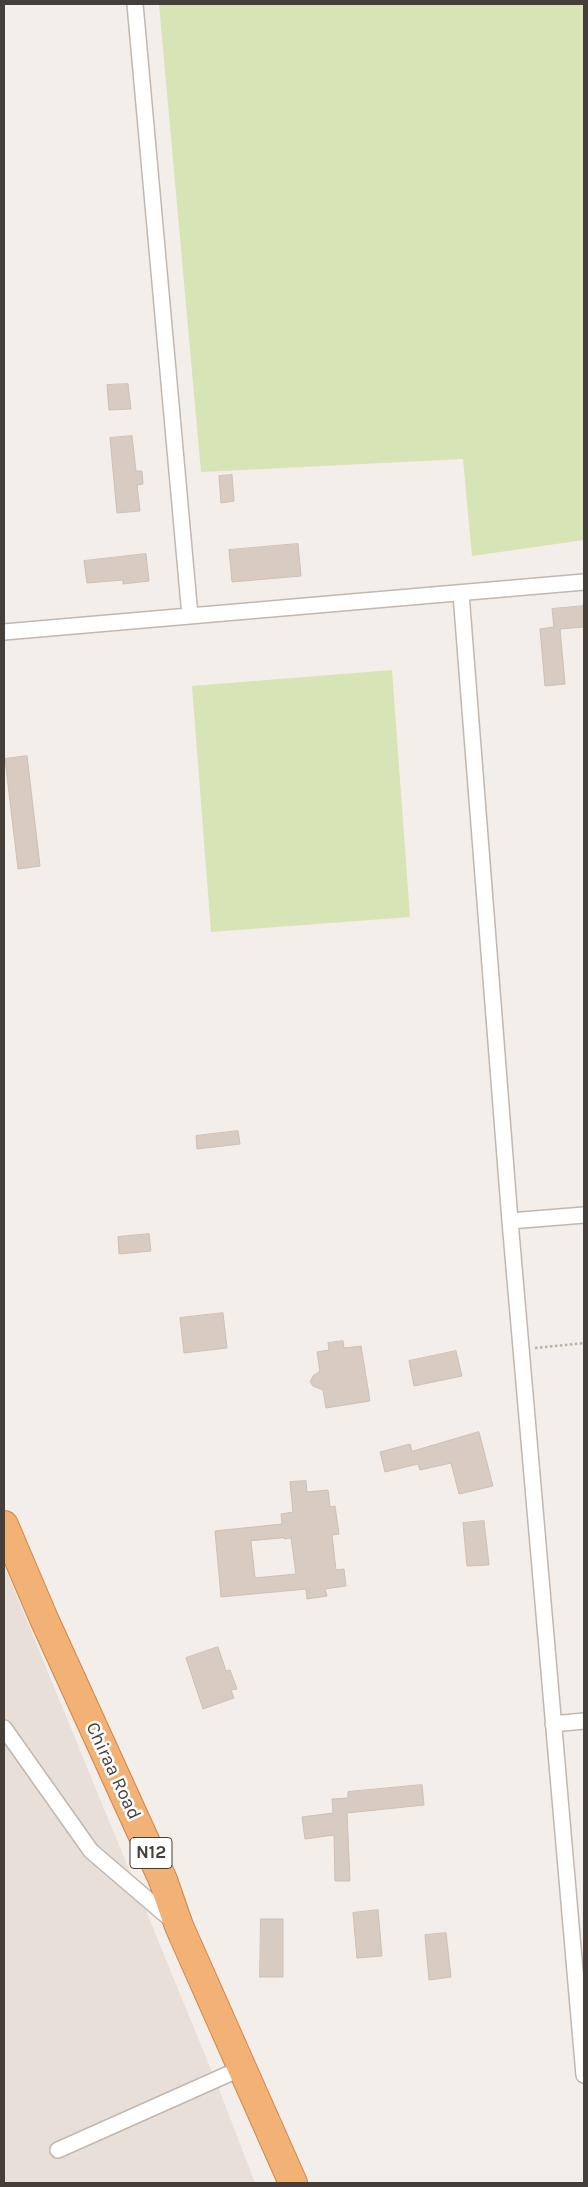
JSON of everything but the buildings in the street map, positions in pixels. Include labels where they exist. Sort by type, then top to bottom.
[{"type":"highway","name":"Chiraa Road","points":[[4,1525],[44,1619],[163,1880],[179,1926],[293,2183]]},
{"type":"street","points":[[135,4],[190,616]]},
{"type":"street","points":[[4,632],[584,582]]},
{"type":"street","points":[[461,594],[510,1221],[553,1724],[581,2010],[584,2075]]},
{"type":"street","points":[[510,1221],[584,1215]]},
{"type":"street","points":[[553,1724],[584,1722]]},
{"type":"street","points":[[4,1728],[91,1851],[179,1926]]},
{"type":"street","points":[[58,2150],[242,2068]]},
{"type":"path","points":[[521,1350],[584,1343]]},
{"type":"shaded area","points":[[4,1565],[219,2089],[255,2183],[4,2183]]},
{"type":"green space","points":[[159,4],[584,4],[584,540],[472,556],[463,459],[201,472]]},
{"type":"green space","points":[[392,670],[410,917],[211,932],[192,686]]}]
